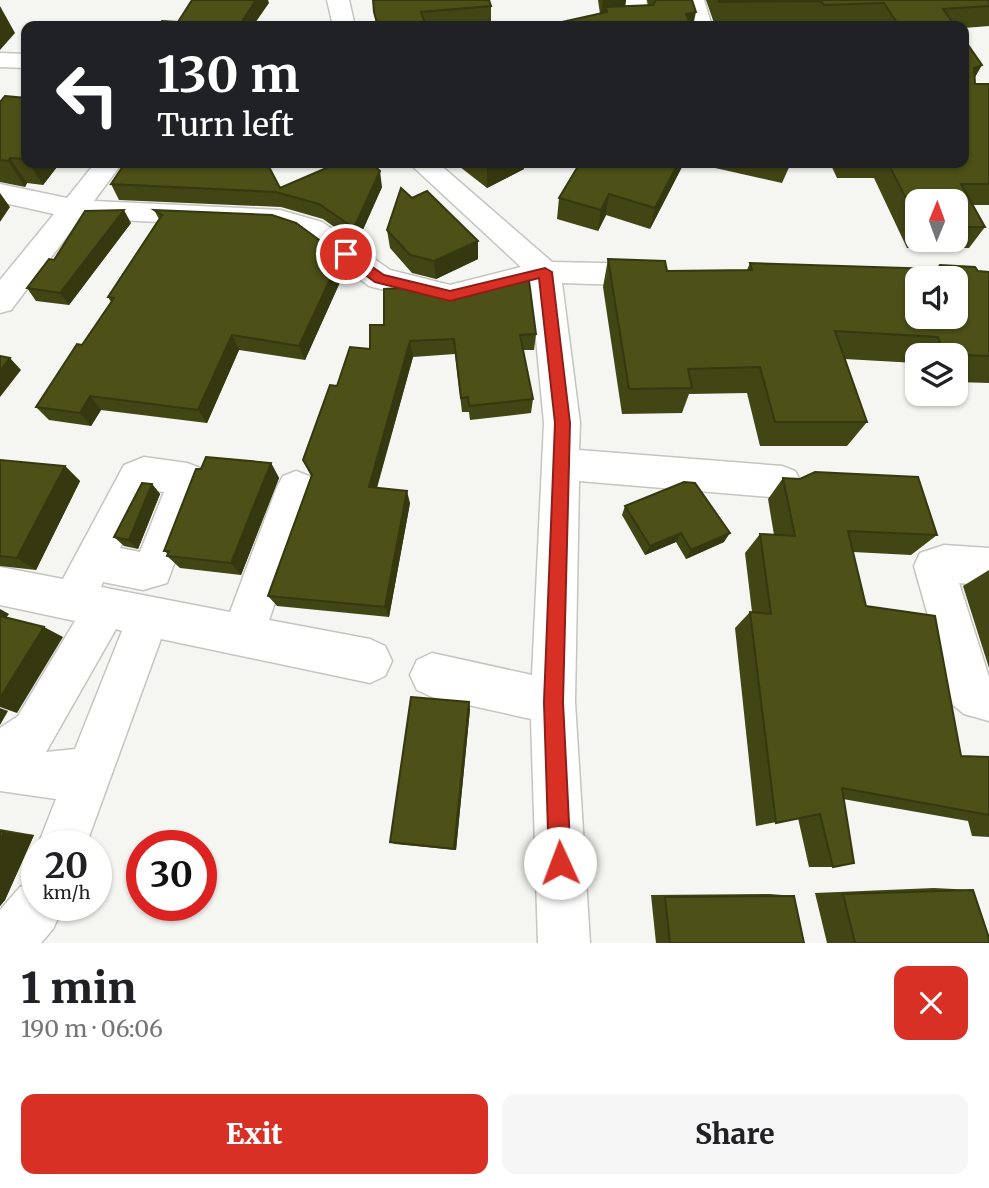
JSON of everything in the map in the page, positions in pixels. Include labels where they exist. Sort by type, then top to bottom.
[{"type":"street","points":[[338,0],[343,21]]},
{"type":"street","points":[[596,21],[639,20],[635,0]]},
{"type":"street","points":[[692,0],[699,21]]},
{"type":"street","points":[[0,60],[21,61]]},
{"type":"street","points":[[0,302],[105,168]]},
{"type":"street","points":[[428,168],[545,272],[562,423],[553,702],[564,943]]},
{"type":"street","points":[[0,193],[75,208],[281,219],[312,229],[380,278],[450,296],[545,272],[683,275]]},
{"type":"street","points":[[561,464],[782,482]]},
{"type":"street","points":[[242,637],[296,487]]},
{"type":"street","points":[[0,751],[12,750],[34,732],[90,613],[93,562]]},
{"type":"street","points":[[989,567],[944,563],[934,566],[969,689],[979,698],[989,699]]},
{"type":"street","points":[[9,600],[90,613],[148,617],[370,661]]},
{"type":"street","points":[[68,830],[148,617]]},
{"type":"street","points":[[432,675],[553,702]]},
{"type":"street","points":[[0,768],[65,776],[77,775],[93,765]]},
{"type":"street","points":[[0,939],[11,935],[27,921]]},
{"type":"building","points":[[192,0],[256,0],[242,21],[179,21]]},
{"type":"building","points":[[373,0],[489,0],[491,6],[421,12],[424,21],[377,21]]},
{"type":"building","points":[[656,0],[692,0],[696,12],[686,14],[689,21],[566,21],[607,12],[606,7],[653,5]]},
{"type":"building","points":[[719,0],[989,0],[989,6],[943,9],[951,21],[896,21],[884,3],[824,5],[821,1]]},
{"type":"building","points":[[969,46],[982,65],[974,68],[975,84],[989,84],[989,184],[961,184],[964,189],[905,189],[905,196],[891,168],[969,168]]},
{"type":"building","points":[[5,96],[21,98],[21,159],[0,160],[0,102]]},
{"type":"building","points":[[122,168],[270,168],[280,188],[326,168],[377,168],[380,171],[354,228],[319,204],[276,192],[111,184]]},
{"type":"building","points":[[577,168],[675,168],[655,208],[609,194],[601,210],[559,198]]},
{"type":"building","points":[[401,188],[412,198],[427,191],[478,241],[434,261],[410,255],[387,230]]},
{"type":"building","points":[[968,197],[985,227],[968,227]]},
{"type":"building","points":[[124,210],[60,293],[27,288],[49,259],[54,260],[85,211]]},
{"type":"building","points":[[154,210],[272,215],[296,223],[341,256],[299,346],[232,335],[198,410],[90,396],[80,413],[36,407],[77,344],[82,345],[114,298],[108,297],[162,215]]},
{"type":"building","points":[[608,259],[665,261],[667,271],[752,270],[750,263],[905,268],[905,329],[968,329],[968,267],[989,272],[989,356],[968,355],[968,343],[940,343],[938,337],[835,331],[867,422],[775,422],[760,367],[688,369],[692,388],[629,389]]},
{"type":"building","points":[[529,281],[536,334],[520,335],[533,399],[469,406],[468,397],[461,398],[454,339],[410,341],[369,487],[407,491],[385,607],[268,596],[312,475],[303,460],[330,385],[337,386],[350,347],[370,349],[370,325],[384,325],[384,289],[422,287],[449,294],[491,283]]},
{"type":"building","points":[[0,356],[10,358],[0,371]]},
{"type":"building","points":[[206,457],[271,463],[231,563],[167,556],[169,551],[164,551],[196,469],[201,469]]},
{"type":"building","points":[[0,460],[65,466],[17,558],[0,556]]},
{"type":"building","points":[[815,472],[918,477],[937,535],[848,531],[866,606],[935,616],[961,756],[989,757],[989,815],[842,788],[854,863],[833,867],[820,814],[776,823],[750,612],[771,614],[760,534],[795,536],[783,478],[800,479]]},
{"type":"building","points":[[684,482],[695,483],[730,533],[691,550],[681,533],[650,546],[625,506]]},
{"type":"building","points":[[142,483],[152,484],[129,540],[114,537]]},
{"type":"building","points":[[0,616],[44,627],[0,698]]},
{"type":"building","points":[[411,697],[469,702],[454,849],[390,842]]},
{"type":"building","points":[[973,890],[989,943],[855,943],[843,894]]},
{"type":"building","points":[[794,896],[804,943],[670,943],[665,897]]},
{"type":"route","points":[[346,254],[380,278],[450,296],[545,272],[562,423],[553,702],[560,863]]}]
